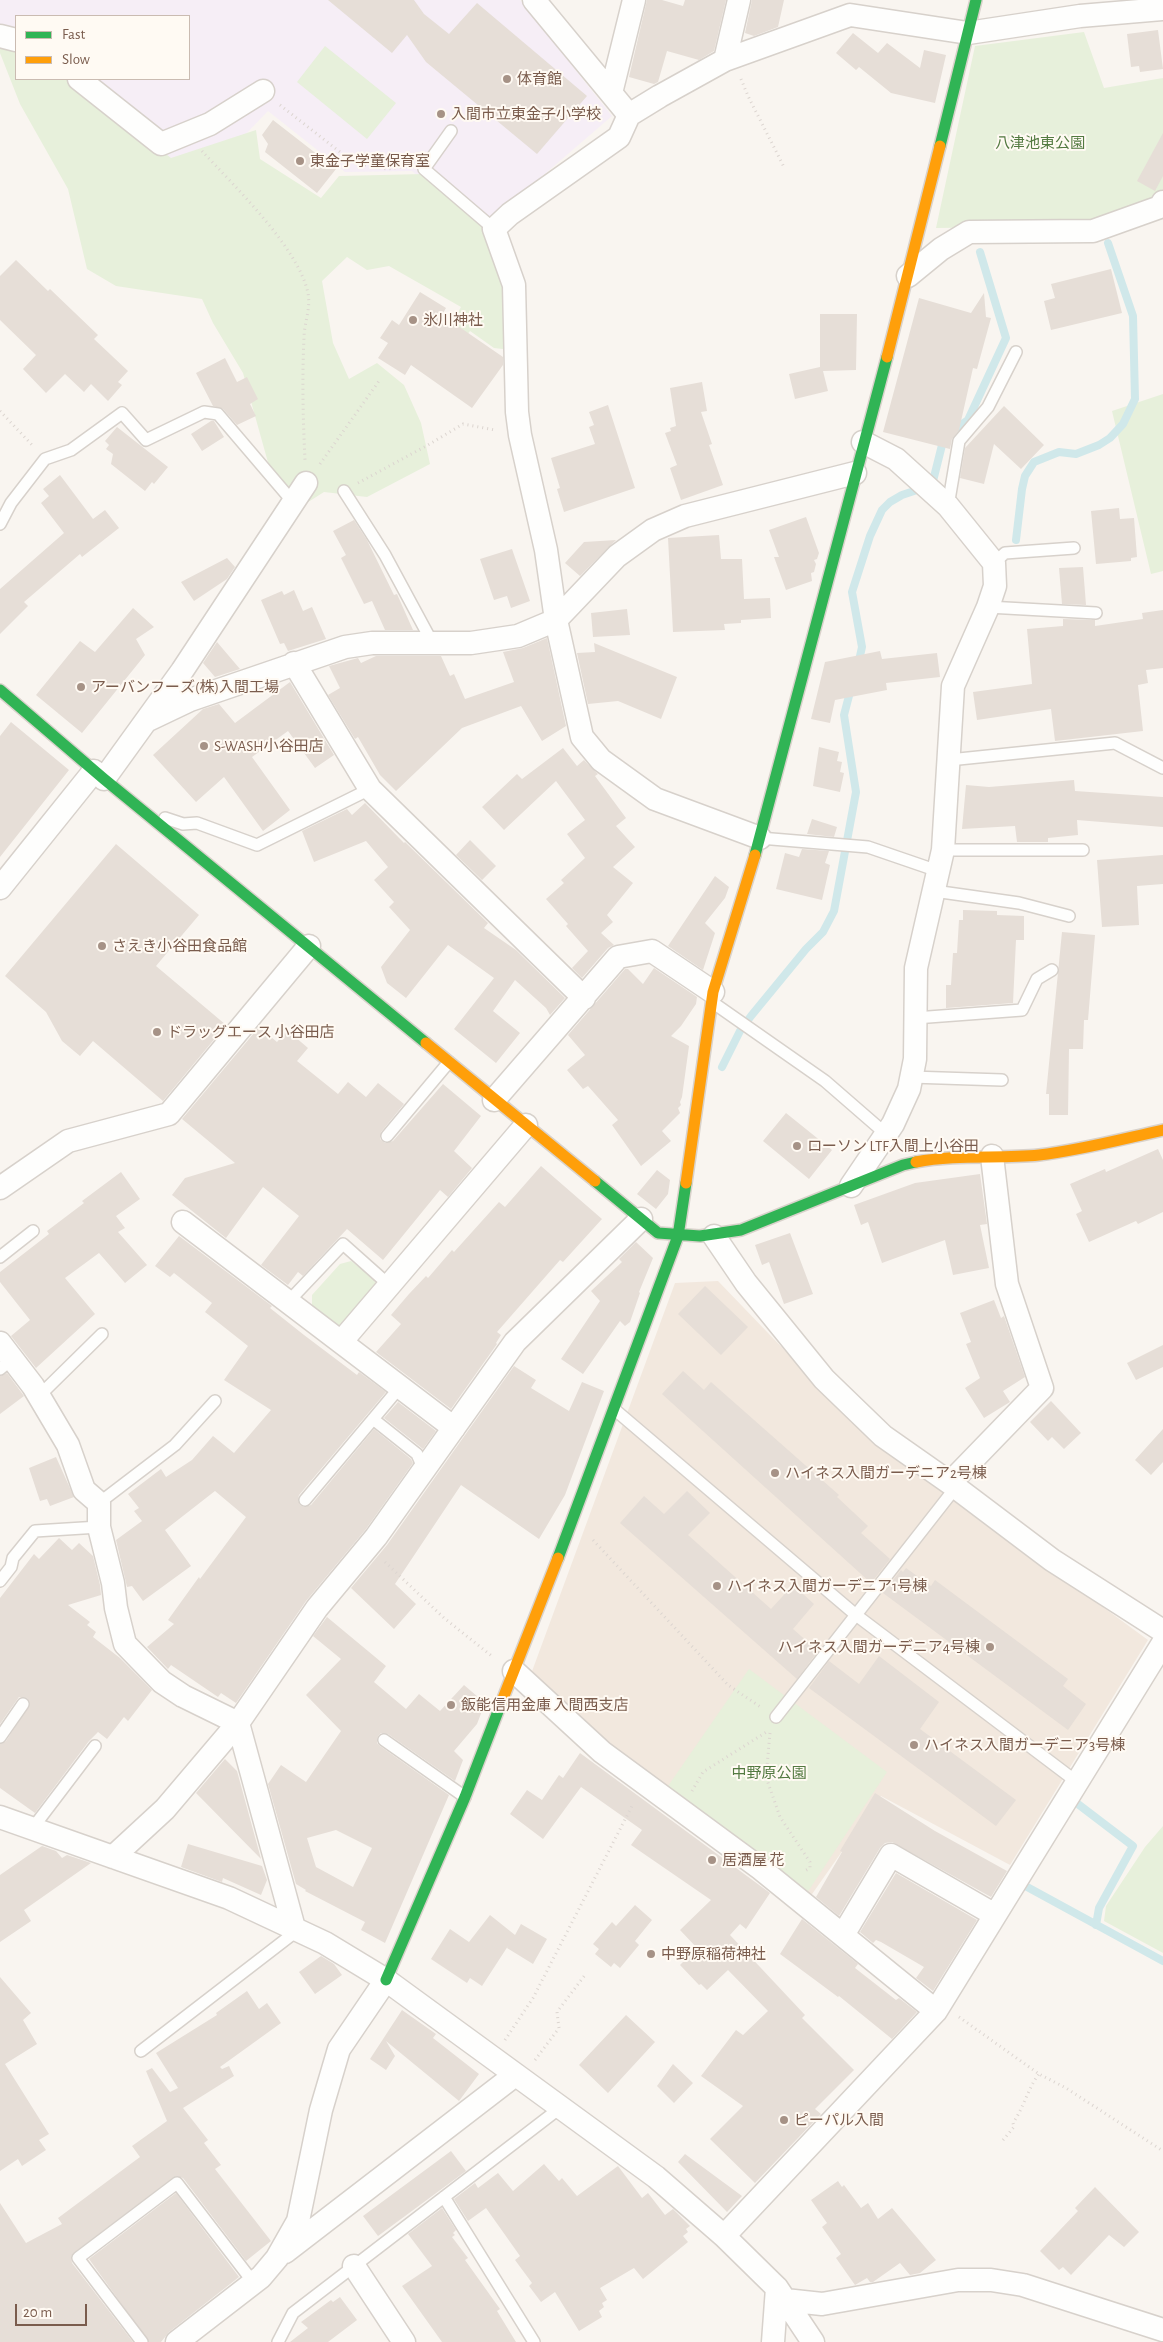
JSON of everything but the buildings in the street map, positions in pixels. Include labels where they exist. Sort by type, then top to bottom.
[{"type":"street","points":[[534,0],[629,114]]},
{"type":"street","points":[[611,93],[634,0]]},
{"type":"street","points":[[729,59],[739,0]]},
{"type":"street","points":[[277,2258],[298,2221],[321,2110],[339,2049],[386,1980],[465,1797],[573,1520],[678,1236],[713,997],[760,838],[908,276],[976,0]]},
{"type":"street","points":[[760,838],[655,799],[602,760],[582,737],[556,620],[546,550],[520,435],[517,412],[514,285],[494,229],[510,214],[619,136],[629,114],[729,59],[851,8],[968,34],[1082,8],[1163,9]]},
{"type":"street","points":[[0,36],[15,40]]},
{"type":"street","points":[[80,80],[161,144],[210,124],[263,92]]},
{"type":"street","points":[[908,276],[941,249],[969,232],[1094,231],[1160,207],[1163,202]]},
{"type":"street","points":[[851,1186],[886,1134],[909,1088],[915,1058],[916,968],[938,871],[949,760],[953,686],[988,607],[995,586],[994,563],[948,506],[896,459],[863,442]]},
{"type":"street","points":[[148,720],[190,700],[345,647],[372,642],[471,643],[518,636],[556,620],[617,556],[654,530],[685,516],[855,473]]},
{"type":"street","points":[[0,888],[148,720],[182,672],[306,483]]},
{"type":"street","points":[[294,663],[370,788],[584,998]]},
{"type":"street","points":[[0,690],[141,810],[658,1233],[678,1236],[714,1236],[741,1230],[903,1165],[942,1157],[1037,1155],[1074,1150],[1163,1130]]},
{"type":"street","points":[[0,1188],[68,1141],[169,1114],[309,946]]},
{"type":"street","points":[[494,1100],[618,957],[652,951],[713,997]]},
{"type":"street","points":[[341,1342],[526,1125]]},
{"type":"street","points":[[953,1485],[1042,1388],[1007,1284],[992,1156]]},
{"type":"street","points":[[113,1857],[164,1809],[238,1723],[317,1608],[369,1546],[515,1342],[640,1219]]},
{"type":"street","points":[[183,1222],[454,1428]]},
{"type":"street","points":[[714,1236],[746,1284],[824,1378],[884,1436],[953,1485],[1052,1560],[1163,1631]]},
{"type":"street","points":[[4,1357],[39,1396],[68,1446],[84,1490],[98,1503],[99,1527],[113,1583],[116,1608],[125,1644],[162,1682],[183,1696],[238,1723],[296,1929]]},
{"type":"street","points":[[724,2236],[938,2007],[1163,1643]]},
{"type":"street","points":[[514,1671],[602,1752],[761,1869],[843,1936],[938,2007]]},
{"type":"street","points":[[0,1817],[229,1898],[325,1943],[386,1980],[656,2177],[724,2236],[781,2294],[813,2342]]},
{"type":"street","points":[[843,1936],[892,1855],[995,1915]]},
{"type":"street","points":[[177,2342],[253,2282],[277,2258],[518,2077]]},
{"type":"street","points":[[354,2266],[404,2342]]},
{"type":"street","points":[[781,2294],[822,2304],[958,2280],[991,2280],[1023,2285],[1163,2330]]},
{"type":"street","points":[[773,2342],[781,2294]]},
{"type":"lane","points":[[451,131],[424,169],[494,229]]},
{"type":"lane","points":[[948,506],[959,441],[988,407],[1016,352]]},
{"type":"lane","points":[[0,524],[10,503],[45,459],[71,450],[122,413],[146,440],[204,412],[218,414],[293,502]]},
{"type":"lane","points":[[344,491],[385,555],[432,642]]},
{"type":"lane","points":[[994,563],[1005,553],[1074,548]]},
{"type":"lane","points":[[988,607],[1096,613]]},
{"type":"lane","points":[[949,760],[1115,743],[1163,768]]},
{"type":"lane","points":[[141,810],[182,824],[197,823],[257,845],[370,788]]},
{"type":"lane","points":[[760,838],[868,847],[938,871],[1018,903],[1069,916]]},
{"type":"lane","points":[[938,871],[1083,850]]},
{"type":"lane","points":[[915,1018],[1022,1010],[1037,979],[1052,970]]},
{"type":"lane","points":[[713,997],[825,1081],[886,1134]]},
{"type":"lane","points":[[387,1136],[450,1062]]},
{"type":"lane","points":[[911,1077],[1002,1080]]},
{"type":"lane","points":[[0,1256],[33,1231]]},
{"type":"lane","points":[[288,1302],[343,1244],[389,1285]]},
{"type":"lane","points":[[39,1396],[102,1334]]},
{"type":"lane","points":[[305,1500],[400,1387]]},
{"type":"lane","points":[[98,1503],[175,1445],[215,1401]]},
{"type":"lane","points":[[614,1409],[856,1615],[1077,1782]]},
{"type":"lane","points":[[373,1419],[416,1454],[424,1471]]},
{"type":"lane","points":[[776,1717],[856,1615],[953,1485]]},
{"type":"lane","points":[[0,1581],[11,1567],[13,1558],[35,1531],[99,1527]]},
{"type":"lane","points":[[0,1737],[23,1704]]},
{"type":"lane","points":[[384,1740],[465,1797]]},
{"type":"lane","points":[[32,1829],[95,1746]]},
{"type":"lane","points":[[141,2050],[296,1929]]},
{"type":"lane","points":[[278,2342],[293,2313],[560,2108]]},
{"type":"lane","points":[[142,2342],[78,2258],[177,2183],[253,2282]]},
{"type":"lane","points":[[444,2197],[534,2342]]},
{"type":"path","points":[[729,59],[784,167]]},
{"type":"path","points":[[263,92],[354,163],[386,169],[405,166],[424,169]]},
{"type":"path","points":[[189,134],[197,146],[280,239],[296,263],[305,283],[310,305],[304,330],[302,398],[306,483]]},
{"type":"path","points":[[306,483],[379,381]]},
{"type":"path","points":[[0,411],[45,459]]},
{"type":"path","points":[[344,491],[463,424],[520,435]]},
{"type":"path","points":[[573,1520],[728,1685],[776,1717]]},
{"type":"path","points":[[369,1546],[444,1618],[485,1652],[514,1671]]},
{"type":"path","points":[[682,1810],[703,1772],[771,1729],[766,1777],[780,1817],[810,1862],[808,1871],[802,1872],[798,1869]]},
{"type":"path","points":[[493,2059],[533,1998],[615,1842],[642,1783]]},
{"type":"path","points":[[518,2077],[559,2028],[557,2012],[585,1975]]},
{"type":"path","points":[[938,2007],[1163,2151]]},
{"type":"path","points":[[1003,2140],[1014,2127],[1013,2123],[1030,2094],[1033,2083],[1040,2074]]},
{"type":"shaded area","name":"入間市立東金子小学校","points":[[0,0],[520,0],[612,116],[481,229],[412,171],[345,172],[268,111],[242,138],[170,166],[61,80],[190,80],[190,15],[15,15],[15,43],[0,31]]},
{"type":"shaded area","points":[[718,1281],[820,1387],[943,1490],[1148,1640],[1010,1865],[881,1796],[810,1897],[601,1743],[531,1674],[675,1283]]},
{"type":"green space","name":"八津池東公園","points":[[1084,32],[1104,88],[1163,78],[1163,190],[1155,203],[1092,226],[936,228],[975,46]]},
{"type":"green space","points":[[0,43],[15,49],[15,80],[70,80],[171,158],[256,130],[260,159],[321,198],[339,176],[424,174],[491,232],[513,282],[511,350],[494,348],[470,331],[452,355],[447,332],[461,307],[389,266],[367,270],[347,257],[322,281],[333,343],[349,379],[377,363],[404,385],[421,423],[430,464],[367,497],[324,492],[294,511],[276,491],[243,373],[213,323],[202,299],[116,286],[87,269],[68,189],[20,104],[0,53]]},
{"type":"green space","points":[[325,46],[396,103],[367,139],[297,82]]},
{"type":"green space","points":[[1163,394],[1163,571],[1151,574],[1112,411]]},
{"type":"green space","points":[[351,1261],[374,1279],[377,1289],[349,1322],[337,1326],[312,1307],[312,1295],[340,1264]]},
{"type":"green space","name":"中野原公園","points":[[749,1669],[887,1772],[807,1893],[756,1851],[666,1789]]},
{"type":"green space","points":[[1163,1826],[1163,1953],[1104,1921],[1106,1906],[1145,1847]]},
{"type":"waterway","points":[[1016,540],[1022,489],[1025,476],[1034,462],[1059,452],[1076,454],[1099,445],[1110,438],[1123,424],[1135,399],[1133,316],[1108,243]]},
{"type":"waterway","points":[[953,430],[968,420],[1006,338],[980,252]]},
{"type":"waterway","points":[[858,665],[862,647],[852,592],[870,536],[882,510],[890,502],[902,495],[932,485],[944,437]]},
{"type":"waterway","points":[[722,1067],[740,1031],[806,949],[823,932],[834,911],[856,792],[844,715],[851,688]]},
{"type":"waterway","points":[[1070,1798],[1133,1846],[1099,1908],[1096,1925]]},
{"type":"waterway","points":[[1018,1882],[1163,1961]]},
{"type":"traffic: fast","points":[[940,146],[976,0]]},
{"type":"traffic: fast","points":[[755,855],[887,357]]},
{"type":"traffic: fast","points":[[0,690],[104,779],[426,1043]]},
{"type":"traffic: fast","points":[[595,1181],[658,1233],[700,1236],[741,1230],[903,1165],[916,1162]]},
{"type":"traffic: fast","points":[[558,1558],[678,1236],[686,1183]]},
{"type":"traffic: fast","points":[[386,1980],[465,1797],[502,1701]]},
{"type":"traffic: slow","points":[[887,357],[940,146]]},
{"type":"traffic: slow","points":[[686,1183],[713,992],[755,855]]},
{"type":"traffic: slow","points":[[426,1043],[595,1181]]},
{"type":"traffic: slow","points":[[916,1162],[962,1157],[1008,1157],[1055,1153],[1163,1130]]},
{"type":"traffic: slow","points":[[502,1701],[558,1558]]},
{"type":"place","name":"体育館","points":[[507,79]]},
{"type":"place","name":"入間市立東金子小学校","points":[[441,114]]},
{"type":"place","name":"東金子学童保育室","points":[[300,161]]},
{"type":"place","name":"氷川神社","points":[[413,320]]},
{"type":"place","name":"アーバンフーズ(株)入間工場","points":[[81,687]]},
{"type":"place","name":"S-WASH小谷田店","points":[[204,746]]},
{"type":"place","name":"さえき小谷田食品館","points":[[102,946]]},
{"type":"place","name":"ドラッグエース 小谷田店","points":[[157,1032]]},
{"type":"place","name":"ローソン LTF入間上小谷田","points":[[797,1146]]},
{"type":"place","name":"ハイネス入間ガーデニア2号棟","points":[[775,1473]]},
{"type":"place","name":"ハイネス入間ガーデニア1号棟","points":[[717,1586]]},
{"type":"place","name":"ハイネス入間ガーデニア4号棟","points":[[990,1647]]},
{"type":"place","name":"飯能信用金庫 入間西支店","points":[[451,1705]]},
{"type":"place","name":"ハイネス入間ガーデニア3号棟","points":[[914,1745]]},
{"type":"place","name":"居酒屋 花","points":[[712,1860]]},
{"type":"place","name":"中野原稲荷神社","points":[[651,1954]]},
{"type":"place","name":"ピーパル入間","points":[[784,2120]]}]
